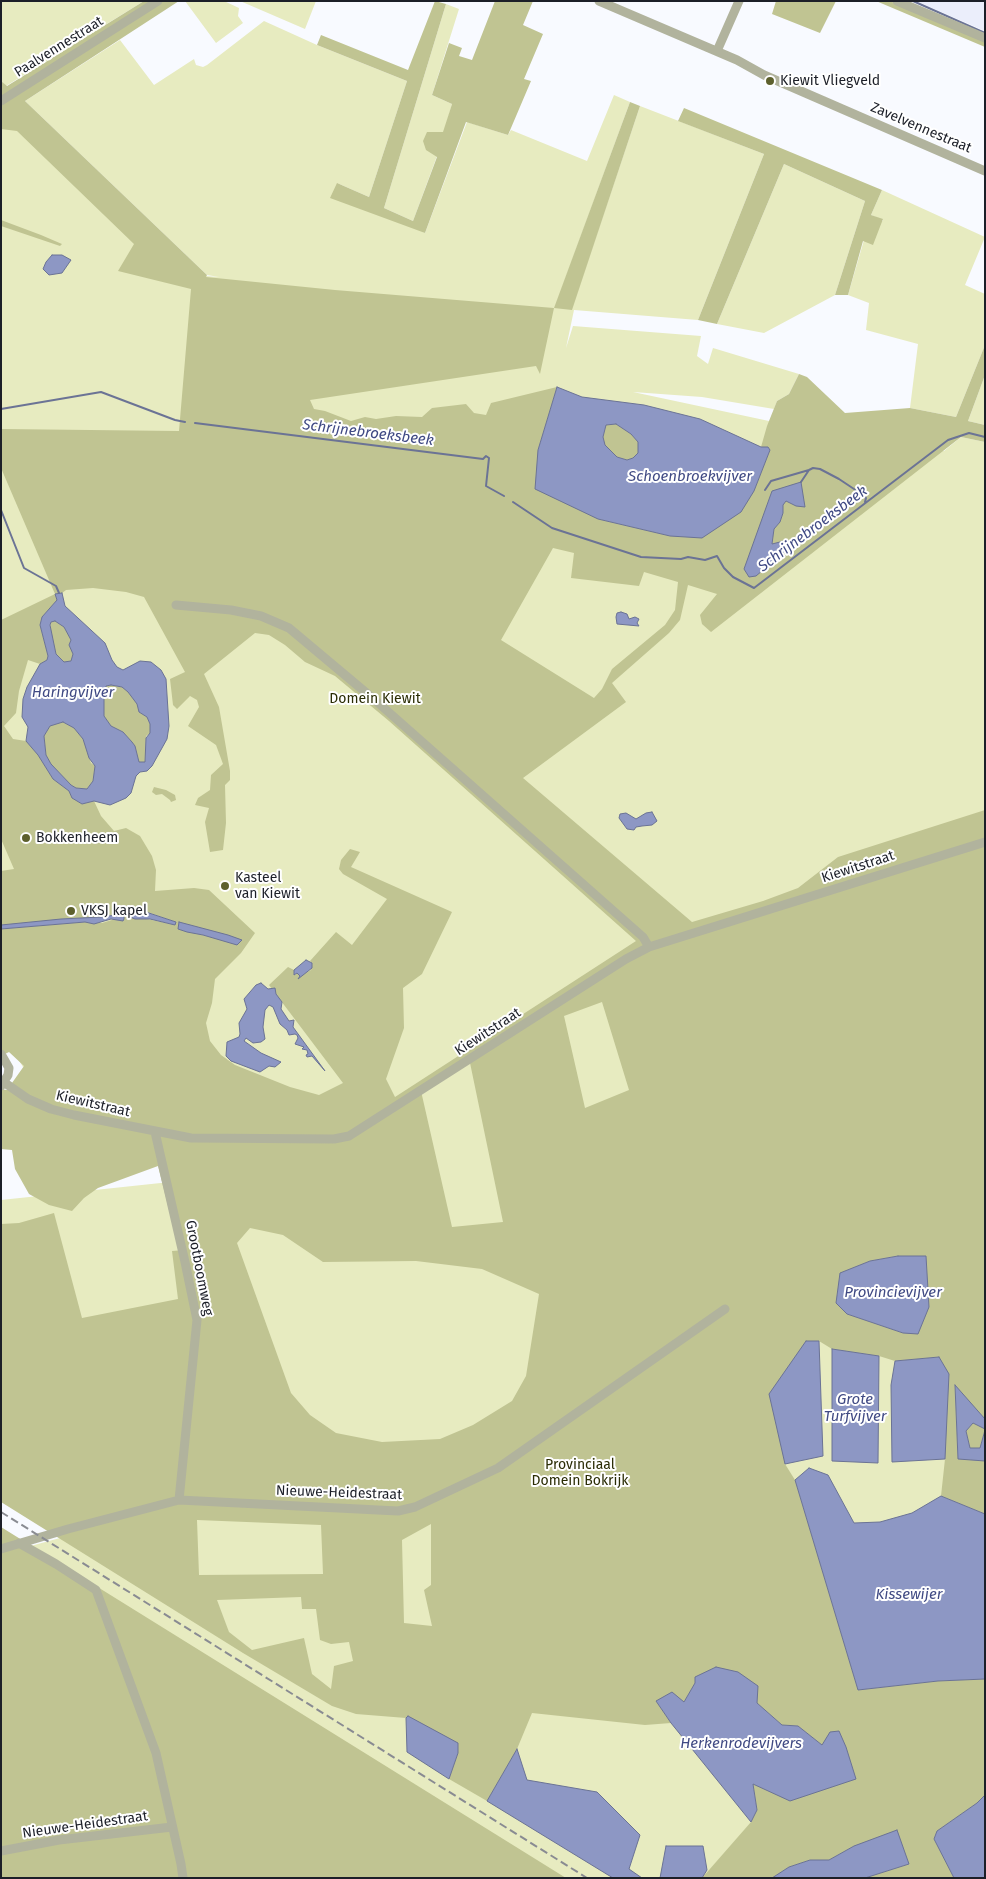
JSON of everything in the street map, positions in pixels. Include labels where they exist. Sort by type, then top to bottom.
[{"type":"street","name":"Paalvennestraat","points":[[1,100],[158,1]]},
{"type":"street","name":"Zavelvennestraat","points":[[599,1],[717,51],[764,74],[985,171]]},
{"type":"street","points":[[717,51],[738,1]]},
{"type":"street","points":[[897,1],[985,38]]},
{"type":"street","points":[[176,605],[231,610],[261,616],[289,628],[376,701],[643,937],[648,947]]},
{"type":"street","name":"Kiewitstraat","points":[[3,1085],[28,1099],[50,1108],[155,1132],[191,1138],[334,1139],[349,1136],[512,1034],[626,959],[648,947],[985,842]]},
{"type":"street","points":[[1,1054],[9,1068],[8,1076],[3,1085]]},
{"type":"street","name":"Grootboomweg","points":[[155,1132],[197,1320],[179,1500]]},
{"type":"street","name":"Nieuwe-Heidestraat","points":[[1,1549],[162,1503],[179,1500],[398,1511],[415,1507],[498,1468],[725,1309]]},
{"type":"street","points":[[19,1544],[56,1564],[96,1590],[156,1753],[183,1878]]},
{"type":"street","name":"Nieuwe-Heidestraat","points":[[1,1851],[59,1840],[172,1826]]},
{"type":"shaded area","points":[[916,1],[985,1],[985,31]]},
{"type":"green space","points":[[1,1],[144,1],[6,86],[1,81]]},
{"type":"green space","points":[[144,1],[179,1],[25,101],[207,275],[206,277],[335,290],[554,308],[540,374],[536,366],[310,400],[314,409],[351,421],[365,417],[376,419],[396,416],[422,417],[432,408],[466,404],[474,413],[486,415],[491,403],[557,387],[538,450],[598,519],[670,536],[754,491],[770,450],[768,447],[761,447],[767,426],[777,401],[789,394],[799,374],[807,377],[845,413],[910,408],[956,417],[985,345],[985,375],[968,421],[985,425],[985,442],[961,437],[711,632],[702,624],[700,615],[717,594],[688,585],[680,620],[669,633],[612,683],[626,702],[523,778],[692,922],[763,901],[798,888],[838,857],[985,810],[985,1419],[955,1386],[958,1458],[985,1461],[985,1514],[941,1496],[945,1459],[939,1357],[895,1361],[879,1356],[832,1349],[819,1341],[785,1464],[795,1480],[858,1690],[938,1681],[985,1679],[985,1795],[977,1803],[937,1831],[934,1839],[954,1878],[865,1878],[909,1864],[854,1846],[829,1860],[810,1860],[789,1867],[772,1878],[702,1878],[751,1822],[757,1810],[753,1784],[822,1745],[798,1726],[782,1725],[757,1703],[695,1683],[684,1702],[656,1701],[671,1723],[645,1725],[532,1713],[517,1749],[487,1801],[449,1779],[458,1753],[408,1716],[406,1718],[356,1714],[332,1706],[243,1653],[1,1502],[1,1224],[19,1223],[54,1213],[82,1318],[178,1299],[172,1251],[185,1250],[169,1210],[158,1166],[98,1188],[84,1198],[72,1211],[49,1205],[29,1194],[15,1169],[12,1150],[1,1149],[1,1089],[7,1090],[24,1066],[9,1052],[1,1056],[1,929],[85,922],[102,923],[115,919],[123,920],[123,915],[1,925],[1,871],[14,869],[1,839],[1,620],[55,594],[1,468],[1,429],[179,431],[191,289],[118,271],[134,244],[17,131],[1,129],[1,81],[7,86]],"holes":[[[772,491],[796,506],[786,501],[782,505],[783,513],[780,522],[774,529],[772,544],[757,535]],[[553,548],[574,553],[571,578],[639,586],[644,572],[678,582],[675,610],[665,625],[612,669],[602,689],[594,698],[501,640]],[[93,588],[126,592],[144,597],[185,672],[170,679],[173,705],[177,709],[190,696],[197,700],[199,707],[188,726],[216,745],[223,764],[211,775],[210,790],[198,798],[195,805],[209,808],[205,822],[210,852],[223,850],[226,823],[225,785],[230,780],[230,771],[219,707],[204,674],[255,633],[269,635],[285,645],[305,662],[335,676],[389,721],[636,941],[395,1097],[386,1079],[404,1028],[403,988],[422,974],[452,912],[351,867],[360,852],[350,849],[341,860],[339,869],[343,874],[387,899],[352,945],[336,932],[310,961],[312,963],[311,970],[300,976],[297,973],[295,975],[294,970],[288,967],[269,985],[343,1083],[319,1095],[290,1087],[235,1065],[221,1055],[210,1041],[206,1023],[212,1003],[215,979],[241,953],[255,933],[209,890],[194,888],[155,891],[156,870],[152,856],[140,836],[126,828],[114,831],[101,816],[94,801],[82,804],[72,798],[69,791],[53,779],[38,755],[26,741],[13,739],[4,726],[16,713],[19,691],[28,660],[40,664],[47,660],[48,656],[40,625],[42,617],[57,600],[56,594],[66,590]],[[143,911],[176,922],[171,924],[142,918],[135,919],[131,915]],[[191,925],[216,934],[228,935],[227,941],[178,929]],[[602,1002],[629,1090],[585,1108],[564,1016]],[[469,1058],[503,1222],[452,1227],[421,1091]],[[250,1228],[283,1235],[323,1262],[416,1261],[482,1269],[539,1294],[526,1376],[512,1401],[473,1425],[440,1439],[382,1442],[336,1433],[310,1415],[291,1393],[237,1243]],[[898,1256],[903,1333],[847,1314],[836,1303],[841,1273],[870,1261]],[[197,1520],[321,1525],[323,1574],[199,1575]],[[431,1524],[431,1585],[424,1590],[432,1626],[404,1623],[402,1540]],[[301,1597],[302,1609],[316,1609],[320,1640],[331,1644],[349,1642],[353,1661],[334,1666],[331,1689],[312,1674],[304,1638],[252,1650],[229,1632],[217,1600]]]},
{"type":"green space","points":[[185,1],[224,1],[239,8],[238,16],[243,23],[216,43]]},
{"type":"green space","points":[[240,1],[316,1],[305,29]]},
{"type":"green space","points":[[435,1],[446,4],[384,208],[413,221],[437,157],[426,150],[423,141],[427,132],[443,132],[452,104],[432,95],[449,43],[462,48],[459,56],[472,60],[495,1],[533,1],[523,25],[543,34],[524,79],[531,81],[508,135],[466,122],[425,233],[330,198],[337,183],[369,197],[407,81],[317,45],[321,35],[408,70]]},
{"type":"green space","points":[[776,1],[836,1],[820,33],[772,14]]},
{"type":"green space","points":[[876,1],[890,1],[985,42],[985,47]]},
{"type":"green space","points":[[446,4],[459,9],[432,95],[452,104],[437,156],[413,221],[384,208]]},
{"type":"green space","points":[[264,21],[317,45],[407,81],[369,197],[337,183],[425,233],[467,122],[508,135],[511,130],[587,161],[614,95],[630,102],[555,307],[572,308],[640,106],[764,154],[698,320],[574,310],[566,348],[573,326],[701,336],[697,356],[708,364],[713,348],[799,374],[789,394],[777,401],[774,409],[702,397],[633,392],[783,424],[944,451],[961,437],[985,442],[985,1878],[1,1878],[1,1554],[60,1538],[1,1501],[1,1200],[292,1169],[104,1130],[23,1067],[1,1032],[1,110],[206,276],[219,277],[207,275],[25,101],[120,40],[154,85],[194,59],[196,65],[203,67],[207,65]]},
{"type":"green space","points":[[630,102],[640,106],[572,310],[554,308]]},
{"type":"green space","points":[[684,108],[882,190],[871,215],[883,219],[873,245],[863,241],[848,295],[835,295],[865,201],[784,164],[717,324],[698,320],[764,154],[678,121]]},
{"type":"green space","points":[[784,164],[865,201],[835,295],[764,333],[717,324]]},
{"type":"green space","points":[[882,190],[985,237],[965,285],[985,294],[985,345],[956,417],[910,408],[918,344],[866,330],[869,303],[848,295],[864,240],[883,220],[871,215]]},
{"type":"green space","points":[[1,220],[62,244],[60,246],[1,226]]},
{"type":"green space","points":[[985,375],[985,425],[968,421]]},
{"type":"green space","points":[[616,424],[631,434],[638,442],[638,453],[633,458],[627,460],[617,457],[604,445],[603,437],[606,425]]},
{"type":"green space","points":[[55,621],[64,627],[71,640],[69,645],[73,654],[71,661],[64,663],[56,654],[50,630],[51,622]]},
{"type":"green space","points":[[106,686],[122,687],[128,692],[137,704],[139,712],[147,717],[150,724],[150,733],[146,736],[145,762],[139,762],[135,746],[132,742],[123,732],[111,726],[104,716]]},
{"type":"green space","points":[[63,722],[74,728],[83,739],[91,763],[95,766],[93,781],[87,789],[76,788],[71,785],[51,764],[46,755],[44,736],[50,726]]},
{"type":"green space","points":[[154,787],[175,795],[176,800],[171,802],[162,794],[156,795],[152,792]]},
{"type":"green space","points":[[973,1423],[985,1429],[980,1448],[970,1448],[966,1431]]},
{"type":"green space","points":[[1,1527],[566,1878],[1,1878]]},
{"type":"water","points":[[52,255],[62,255],[71,260],[62,273],[49,275],[43,269]]},
{"type":"water","name":"Schoenbroekvijver","points":[[557,387],[582,397],[644,405],[700,419],[761,447],[768,447],[770,450],[754,491],[741,512],[702,538],[670,536],[598,519],[535,489],[538,450]],"holes":[[[616,424],[631,434],[638,442],[638,453],[633,458],[627,460],[617,457],[605,445],[603,437],[606,425]]]},
{"type":"water","points":[[801,482],[805,507],[796,506],[786,501],[783,505],[780,522],[774,529],[772,544],[788,540],[789,548],[756,576],[749,577],[744,569],[772,491]]},
{"type":"water","name":"Haringvijver","points":[[62,593],[65,606],[105,643],[117,667],[123,670],[140,661],[151,662],[161,670],[166,679],[169,726],[167,739],[152,766],[147,771],[140,772],[136,776],[131,793],[126,798],[110,805],[94,801],[82,804],[72,798],[69,791],[53,779],[38,755],[26,741],[28,727],[22,717],[23,699],[27,687],[40,664],[47,660],[48,656],[40,625],[42,617],[57,600],[55,594]],"holes":[[[55,621],[64,627],[71,640],[69,645],[73,654],[71,661],[64,662],[56,654],[50,625],[51,622]],[[106,686],[122,687],[137,704],[139,712],[147,717],[150,724],[150,733],[146,738],[145,762],[139,762],[135,746],[132,742],[123,732],[111,726],[104,716]],[[63,722],[74,728],[83,739],[89,758],[95,766],[93,781],[87,789],[76,788],[71,785],[51,764],[46,755],[44,736],[50,726]]]},
{"type":"water","points":[[617,613],[627,614],[629,619],[635,617],[639,619],[637,623],[639,626],[617,624]]},
{"type":"water","points":[[652,812],[657,821],[652,825],[636,827],[634,830],[627,829],[619,818],[620,814],[626,813],[636,819]]},
{"type":"water","points":[[143,911],[176,922],[175,925],[150,919],[130,917]]},
{"type":"water","points":[[124,915],[123,921],[111,919],[94,924],[85,922],[1,929],[1,925]]},
{"type":"water","points":[[179,922],[242,940],[237,945],[187,932],[178,929]]},
{"type":"water","points":[[306,960],[312,963],[312,968],[298,979],[300,976],[297,973],[294,975],[294,970]]},
{"type":"water","points":[[261,983],[268,989],[275,988],[276,994],[282,1002],[281,1009],[289,1021],[294,1020],[293,1027],[325,1071],[312,1056],[307,1057],[307,1050],[302,1049],[304,1047],[295,1044],[298,1038],[297,1035],[289,1035],[287,1030],[280,1024],[273,1007],[269,1005],[265,1010],[263,1027],[265,1039],[261,1042],[253,1043],[246,1038],[244,1041],[261,1053],[281,1062],[275,1067],[269,1066],[260,1072],[231,1061],[226,1056],[227,1042],[239,1037],[240,1034],[239,1023],[247,1009],[244,999],[256,985]]},
{"type":"water","name":"Provincievijver","points":[[898,1256],[926,1256],[929,1307],[918,1334],[903,1333],[847,1314],[836,1303],[840,1273],[870,1261]]},
{"type":"water","points":[[806,1341],[819,1341],[823,1456],[785,1464],[769,1394]]},
{"type":"water","name":"Grote Turfvijver","points":[[832,1349],[879,1356],[878,1463],[832,1461]]},
{"type":"water","points":[[939,1357],[949,1374],[945,1459],[892,1462],[891,1385],[895,1361]]},
{"type":"water","points":[[955,1385],[985,1419],[985,1429],[973,1423],[966,1431],[970,1448],[980,1448],[985,1430],[985,1461],[958,1459]]},
{"type":"water","name":"Kissewijer","points":[[809,1468],[828,1475],[854,1523],[880,1522],[912,1513],[941,1496],[985,1514],[985,1679],[938,1681],[858,1690],[795,1480]]},
{"type":"water","name":"Herkenrodevijvers","points":[[716,1667],[738,1672],[758,1686],[757,1703],[782,1725],[798,1726],[822,1745],[830,1732],[839,1731],[856,1779],[790,1801],[753,1784],[757,1810],[751,1822],[671,1723],[656,1701],[672,1692],[684,1702],[695,1683],[695,1677]]},
{"type":"water","points":[[408,1716],[458,1743],[458,1753],[449,1779],[407,1752],[406,1718]]},
{"type":"water","points":[[517,1749],[527,1780],[597,1792],[640,1835],[629,1869],[642,1878],[613,1878],[487,1801]]},
{"type":"water","points":[[985,1795],[985,1878],[954,1878],[934,1839],[937,1831],[977,1803]]},
{"type":"water","points":[[897,1830],[909,1864],[865,1878],[772,1878],[789,1867],[810,1860],[829,1860],[854,1846]]},
{"type":"water","points":[[666,1846],[703,1846],[707,1870],[702,1878],[660,1878]]},
{"type":"waterway","points":[[913,1],[985,33]]},
{"type":"waterway","name":"Schrijnebroeksbeek","points":[[1,409],[101,392],[185,422]]},
{"type":"waterway","name":"Schrijnebroeksbeek","points":[[195,423],[483,459],[486,456],[489,458],[486,486],[504,496]]},
{"type":"waterway","name":"Schrijnebroeksbeek","points":[[513,502],[552,528],[641,557],[681,559],[688,557],[705,560],[717,556],[724,568],[733,577],[754,588],[948,440],[969,433],[985,437]]},
{"type":"waterway","points":[[801,482],[809,470],[813,468],[820,469],[863,495],[866,498],[865,502]]},
{"type":"waterway","points":[[765,490],[771,481],[809,470]]},
{"type":"waterway","points":[[1,510],[24,568],[56,586],[59,593]]},
{"type":"railway","points":[[1,1512],[587,1878]]},
{"type":"place","name":"Kiewit Vliegveld","points":[[770,81]]},
{"type":"place","name":"Bokkenheem","points":[[26,838]]},
{"type":"place","name":"Kasteel van Kiewit","points":[[225,886]]},
{"type":"place","name":"VKSJ kapel","points":[[71,911]]},
{"type":"park label","name":"Domein Kiewit","points":[[375,699]]},
{"type":"park label","name":"Provinciaal Domein Bokrijk","points":[[580,1474]]}]
